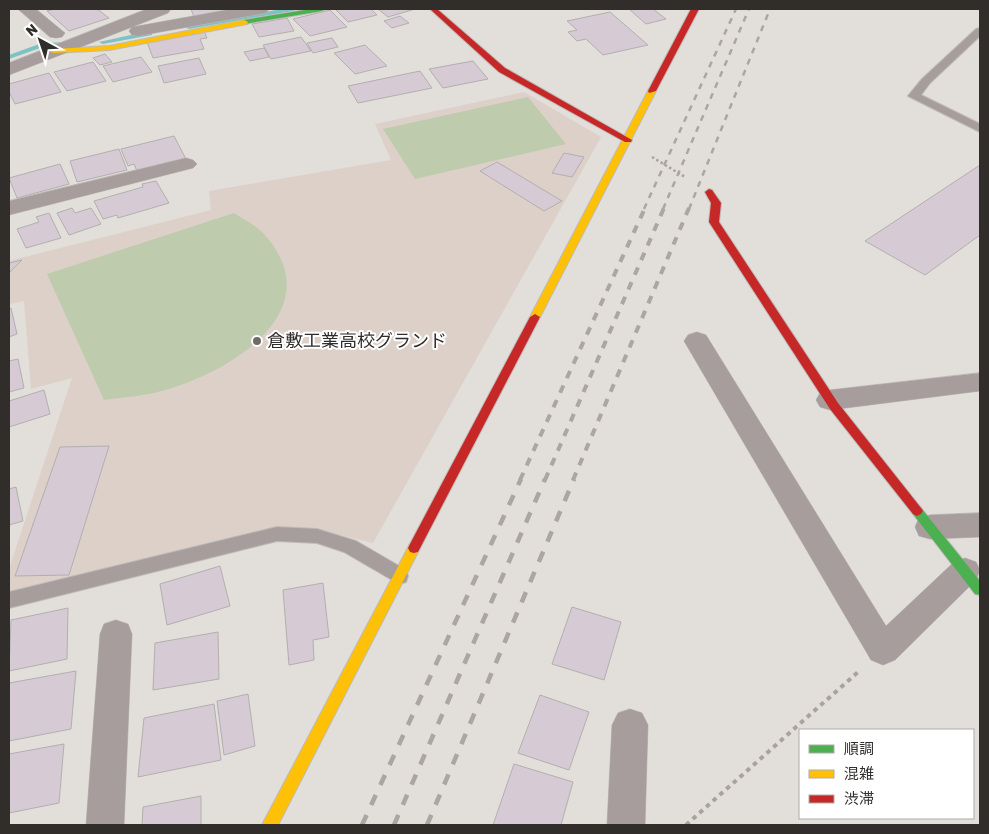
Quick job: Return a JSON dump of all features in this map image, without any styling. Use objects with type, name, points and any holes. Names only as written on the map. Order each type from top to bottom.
[{"type":"street","points":[[26,9],[58,44]]},
{"type":"street","points":[[99,33],[109,9]]},
{"type":"street","points":[[9,69],[58,44],[99,33],[162,9]]},
{"type":"street","points":[[99,33],[118,34],[260,9]]},
{"type":"street","points":[[33,41],[58,44],[81,52],[113,49],[142,40],[322,9]]},
{"type":"street","points":[[433,9],[502,70],[628,140]]},
{"type":"street","points":[[270,825],[695,9]]},
{"type":"street","points":[[9,208],[186,164]]},
{"type":"street","points":[[697,341],[883,650],[973,581],[830,400],[714,222],[716,203],[709,192]]},
{"type":"street","points":[[830,400],[980,382]]},
{"type":"street","points":[[930,527],[980,524]]},
{"type":"street","points":[[105,825],[116,634]]},
{"type":"street","points":[[626,825],[630,726]]},
{"type":"lane","points":[[980,31],[926,81],[914,96],[980,128]]},
{"type":"lane","points":[[9,600],[277,534],[317,536],[350,546],[399,576]]},
{"type":"path","points":[[650,156],[709,192]]},
{"type":"path","points":[[686,825],[883,650]]},
{"type":"shaded area","name":"倉敷工業高校グランド","points":[[524,92],[601,137],[373,543],[313,528],[262,531],[9,593],[9,569],[72,378],[31,389],[24,301],[9,304],[9,261],[211,210],[209,191],[391,160],[375,124]]},
{"type":"green space","points":[[528,97],[566,144],[415,179],[383,129]]},
{"type":"green space","points":[[234,213],[263,233],[282,261],[287,287],[280,311],[265,333],[244,352],[218,368],[191,381],[150,394],[104,400],[47,274]]},
{"type":"building","points":[[55,9],[97,9],[109,18],[69,31],[47,11]]},
{"type":"building","points":[[191,9],[224,9],[225,11],[194,17]]},
{"type":"building","points":[[371,9],[377,15],[348,22],[336,10]]},
{"type":"building","points":[[378,9],[415,9],[388,17]]},
{"type":"building","points":[[629,9],[653,9],[666,19],[646,24]]},
{"type":"building","points":[[330,10],[347,27],[310,36],[293,19]]},
{"type":"building","points":[[610,12],[648,45],[603,55],[586,39],[577,41],[568,32],[577,30],[567,21]]},
{"type":"building","points":[[400,16],[409,23],[392,28],[384,21]]},
{"type":"building","points":[[287,18],[294,31],[259,37],[252,24]]},
{"type":"building","points":[[204,31],[207,38],[200,39],[204,49],[153,58],[147,42]]},
{"type":"building","points":[[301,37],[311,51],[271,59],[263,45]]},
{"type":"building","points":[[332,38],[338,47],[313,53],[307,43]]},
{"type":"building","points":[[365,45],[387,66],[355,74],[334,53]]},
{"type":"building","points":[[264,48],[269,57],[250,61],[244,52]]},
{"type":"building","points":[[105,54],[112,62],[100,65],[93,58]]},
{"type":"building","points":[[141,57],[152,72],[113,82],[103,66]]},
{"type":"building","points":[[199,58],[206,74],[164,83],[158,66]]},
{"type":"building","points":[[473,61],[488,79],[443,88],[429,69]]},
{"type":"building","points":[[93,62],[106,81],[67,91],[54,72]]},
{"type":"building","points":[[420,71],[432,88],[358,103],[348,86]]},
{"type":"building","points":[[49,73],[61,92],[15,104],[9,92],[9,84]]},
{"type":"building","points":[[174,136],[186,159],[137,171],[134,164],[128,166],[121,149]]},
{"type":"building","points":[[119,149],[127,170],[77,182],[70,161]]},
{"type":"building","points":[[564,153],[584,157],[572,177],[552,173]]},
{"type":"building","points":[[497,162],[562,201],[544,211],[480,171]]},
{"type":"building","points":[[60,164],[69,184],[17,198],[9,178]]},
{"type":"building","points":[[980,165],[980,235],[925,275],[865,241]]},
{"type":"building","points":[[156,181],[169,203],[118,218],[117,215],[103,219],[94,201],[143,187],[142,184]]},
{"type":"building","points":[[72,208],[75,213],[91,208],[101,224],[69,235],[57,213]]},
{"type":"building","points":[[49,213],[61,238],[26,248],[17,229],[39,222],[36,217]]},
{"type":"building","points":[[22,260],[9,273],[9,263]]},
{"type":"building","points":[[11,308],[17,334],[9,337],[9,309]]},
{"type":"building","points":[[18,359],[24,388],[9,392],[9,361]]},
{"type":"building","points":[[44,390],[50,414],[9,427],[9,401]]},
{"type":"building","points":[[109,446],[69,575],[15,576],[60,447]]},
{"type":"building","points":[[16,487],[23,521],[9,525],[9,489]]},
{"type":"building","points":[[220,566],[230,606],[167,625],[160,584]]},
{"type":"building","points":[[323,583],[329,637],[313,640],[314,660],[289,665],[283,590]]},
{"type":"building","points":[[572,607],[621,622],[604,680],[552,664]]},
{"type":"building","points":[[68,608],[67,659],[9,671],[11,620]]},
{"type":"building","points":[[218,632],[219,679],[153,690],[155,643]]},
{"type":"building","points":[[76,671],[71,729],[9,741],[9,683]]},
{"type":"building","points":[[248,694],[255,746],[224,755],[217,701]]},
{"type":"building","points":[[540,695],[589,712],[569,770],[518,753]]},
{"type":"building","points":[[214,704],[221,760],[138,777],[144,718]]},
{"type":"building","points":[[64,744],[59,803],[9,813],[9,754]]},
{"type":"building","points":[[514,764],[573,782],[561,825],[493,825]]},
{"type":"building","points":[[201,796],[201,825],[142,825],[143,807]]},
{"type":"waterway","points":[[189,27],[293,9]]},
{"type":"waterway","points":[[103,42],[149,33]]},
{"type":"waterway","points":[[9,57],[42,45],[70,44]]},
{"type":"railway","points":[[644,209],[736,9]]},
{"type":"railway","points":[[663,209],[749,9]]},
{"type":"railway","points":[[689,209],[770,9]]},
{"type":"railway","points":[[520,480],[645,208]]},
{"type":"railway","points":[[545,480],[664,208]]},
{"type":"railway","points":[[573,480],[689,208]]},
{"type":"railway","points":[[362,825],[521,479]]},
{"type":"railway","points":[[394,825],[545,479]]},
{"type":"railway","points":[[427,825],[574,479]]},
{"type":"traffic: fast","points":[[244,22],[322,9]]},
{"type":"traffic: fast","points":[[917,511],[980,590]]},
{"type":"traffic: slow","points":[[53,51],[109,48],[244,22]]},
{"type":"traffic: slow","points":[[535,317],[652,91]]},
{"type":"traffic: slow","points":[[270,825],[414,548]]},
{"type":"traffic: jam","points":[[433,9],[502,70],[628,140]]},
{"type":"traffic: jam","points":[[652,91],[695,9]]},
{"type":"traffic: jam","points":[[709,192],[716,203],[714,222],[834,406],[917,511]]},
{"type":"traffic: jam","points":[[414,548],[535,317]]},
{"type":"place","name":"倉敷工業高校グランド","points":[[257,341]]}]
